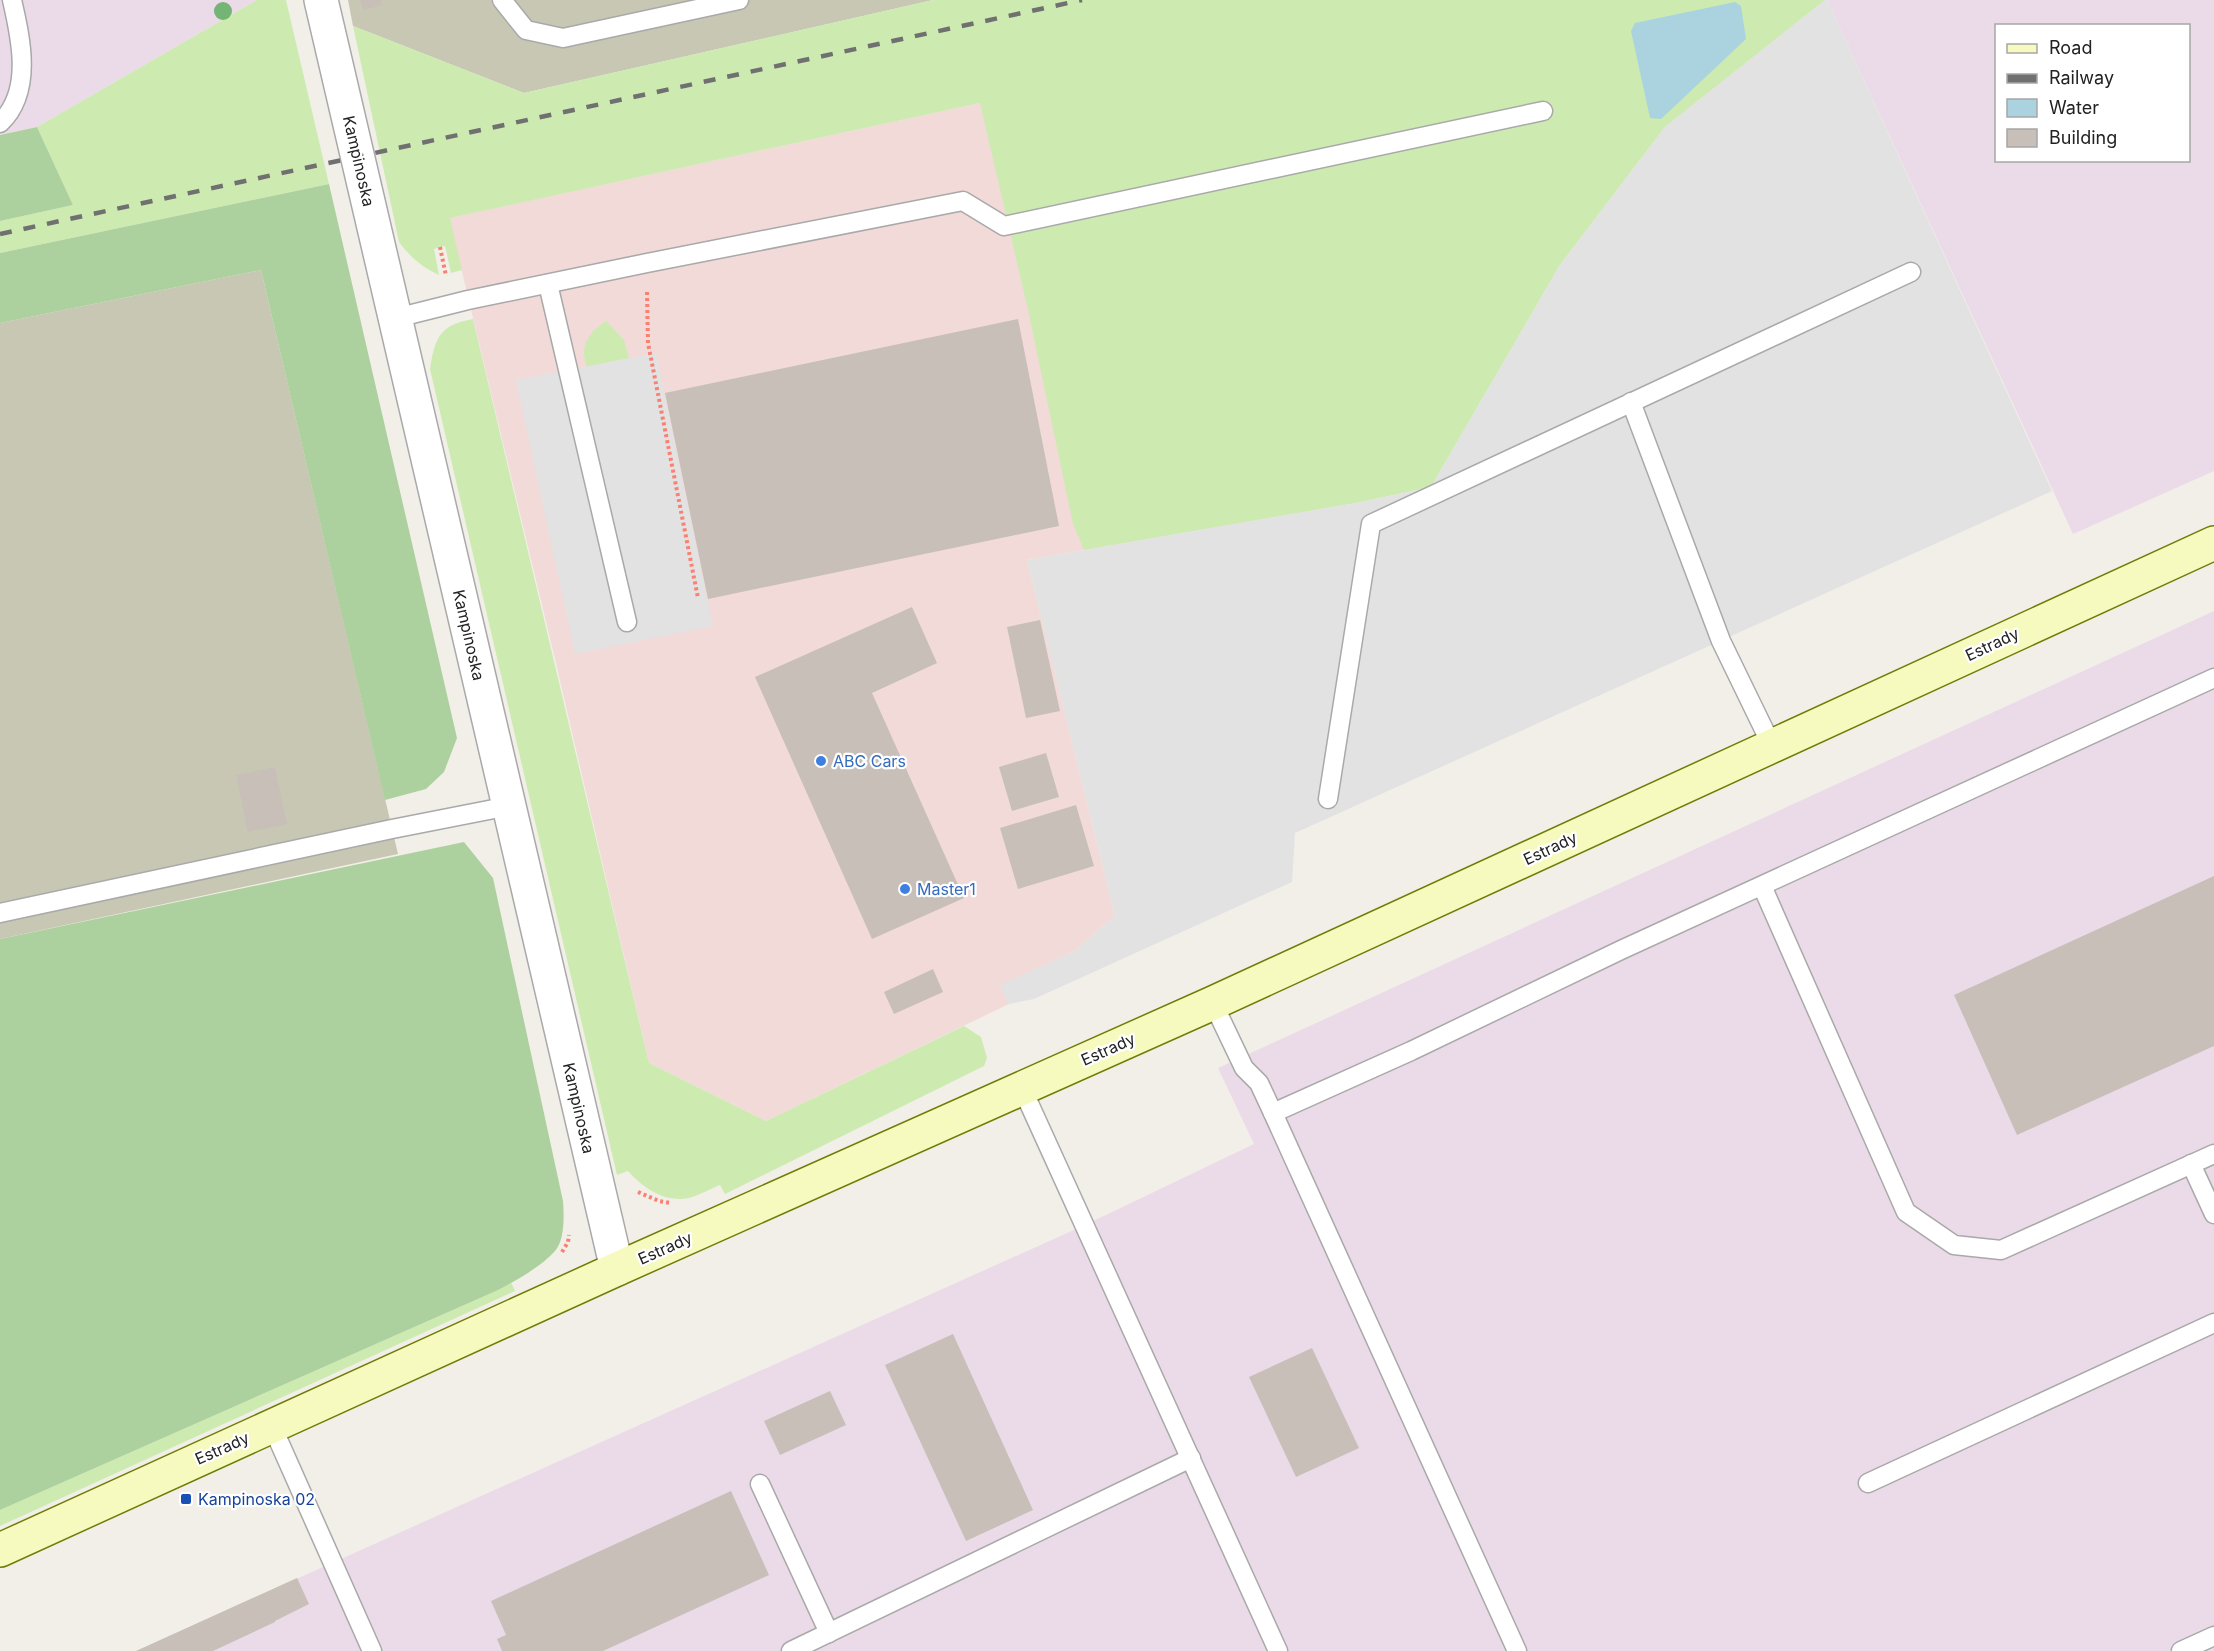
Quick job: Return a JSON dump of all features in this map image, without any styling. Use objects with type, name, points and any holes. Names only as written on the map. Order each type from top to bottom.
[{"type":"main road","name":"Estrady","points":[[0,1550],[617,1269],[1213,1003],[2214,543]]},
{"type":"street","name":"Kampinoska","points":[[321,0],[617,1269]]},
{"type":"lane","points":[[0,123],[15,105],[21,84],[20,35],[12,0]]},
{"type":"lane","points":[[502,0],[526,30],[563,38],[739,0]]},
{"type":"lane","points":[[396,318],[460,302],[647,263],[963,201],[1004,226],[1543,111]]},
{"type":"lane","points":[[1328,799],[1371,524],[1911,272]]},
{"type":"lane","points":[[548,284],[627,622]]},
{"type":"lane","points":[[1631,402],[1721,640],[1772,746]]},
{"type":"lane","points":[[1273,1113],[1411,1051],[1621,950],[2214,678]]},
{"type":"lane","points":[[0,913],[509,806]]},
{"type":"lane","points":[[1762,886],[1906,1212],[1954,1245],[2001,1250],[2214,1154]]},
{"type":"lane","points":[[1213,1003],[1244,1068],[1259,1083],[1517,1651]]},
{"type":"lane","points":[[1022,1088],[1278,1651]]},
{"type":"lane","points":[[2191,1164],[2214,1214]]},
{"type":"lane","points":[[1868,1483],[2214,1323]]},
{"type":"lane","points":[[272,1426],[372,1651]]},
{"type":"lane","points":[[791,1651],[1191,1458]]},
{"type":"lane","points":[[760,1484],[829,1633]]},
{"type":"lane","points":[[2181,1651],[2214,1636]]},
{"type":"path","points":[[647,263],[648,343],[699,598]]},
{"type":"shaded area","points":[[0,0],[257,0],[37,127],[0,135]]},
{"type":"shaded area","points":[[348,0],[933,0],[524,93],[353,26]]},
{"type":"shaded area","points":[[1825,0],[1665,127],[1361,502],[1027,560],[1115,916],[1073,952],[1001,985],[1009,1004],[766,1121],[649,1063],[449,218],[1082,81]]},
{"type":"shaded area","points":[[1827,0],[2214,0],[2214,471],[2073,534]]},
{"type":"shaded area","points":[[1827,0],[2052,491],[1295,833],[1292,882],[1034,999],[1009,1004],[1000,985],[1073,952],[1115,916],[1027,560],[1361,502],[1431,487],[1560,265],[1665,127]]},
{"type":"shaded area","points":[[261,270],[398,854],[0,939],[0,323]]},
{"type":"shaded area","points":[[656,353],[713,626],[575,654],[516,380]]},
{"type":"shaded area","points":[[2214,611],[2214,1651],[136,1651],[1085,1225],[1254,1144],[1218,1068]]},
{"type":"green space","points":[[257,0],[286,0],[329,184],[0,253],[0,221],[73,205],[37,127]]},
{"type":"green space","points":[[933,0],[1825,0],[1665,127],[1560,265],[1431,487],[1361,502],[1084,550],[1073,524],[1028,310],[980,103],[450,218],[462,270],[451,273],[445,246],[434,249],[439,275],[417,262],[399,242],[353,26],[524,93]]},
{"type":"green space","points":[[37,127],[73,205],[0,221],[0,135]]},
{"type":"green space","points":[[329,184],[457,738],[444,772],[426,789],[385,800],[261,270],[0,323],[0,253]]},
{"type":"green space","points":[[473,319],[649,1063],[766,1121],[964,1026],[981,1037],[987,1058],[984,1066],[725,1194],[720,1185],[689,1198],[671,1198],[655,1193],[628,1171],[617,1175],[430,369],[434,349],[441,334],[453,325]]},
{"type":"green space","points":[[606,321],[624,340],[629,359],[587,367],[584,353],[587,341],[594,330]]},
{"type":"green space","points":[[464,842],[493,878],[563,1201],[564,1220],[561,1241],[555,1251],[535,1268],[496,1291],[0,1510],[0,939]]},
{"type":"green space","points":[[511,1282],[515,1291],[0,1526],[0,1510],[496,1291]]},
{"type":"water","points":[[1735,2],[1741,6],[1746,39],[1661,119],[1650,118],[1631,31],[1635,23]]},
{"type":"building","points":[[360,0],[381,0],[382,5],[363,10]]},
{"type":"building","points":[[1018,319],[1059,526],[708,599],[665,393]]},
{"type":"building","points":[[912,607],[937,663],[872,693],[964,898],[872,939],[755,677]]},
{"type":"building","points":[[1040,620],[1060,711],[1026,718],[1007,627]]},
{"type":"building","points":[[1046,753],[1059,797],[1012,811],[999,767]]},
{"type":"building","points":[[275,767],[287,824],[248,832],[236,775]]},
{"type":"building","points":[[1076,805],[1094,866],[1018,889],[1000,828]]},
{"type":"building","points":[[2214,876],[2214,1046],[2017,1135],[1954,995]]},
{"type":"building","points":[[933,969],[943,992],[894,1014],[884,992]]},
{"type":"building","points":[[953,1334],[1033,1510],[966,1541],[885,1365]]},
{"type":"building","points":[[1312,1348],[1359,1448],[1296,1477],[1249,1377]]},
{"type":"building","points":[[830,1391],[846,1425],[780,1455],[764,1421]]},
{"type":"building","points":[[731,1491],[769,1575],[603,1651],[502,1651],[497,1639],[506,1635],[491,1601]]},
{"type":"building","points":[[297,1578],[309,1604],[213,1651],[136,1651]]},
{"type":"railway","points":[[0,234],[1082,0]]},
{"type":"place","name":"ABC Cars","points":[[821,761]]},
{"type":"place","name":"Master1","points":[[905,889]]},
{"type":"place","name":"Kampinoska 02","points":[[186,1499]]}]
